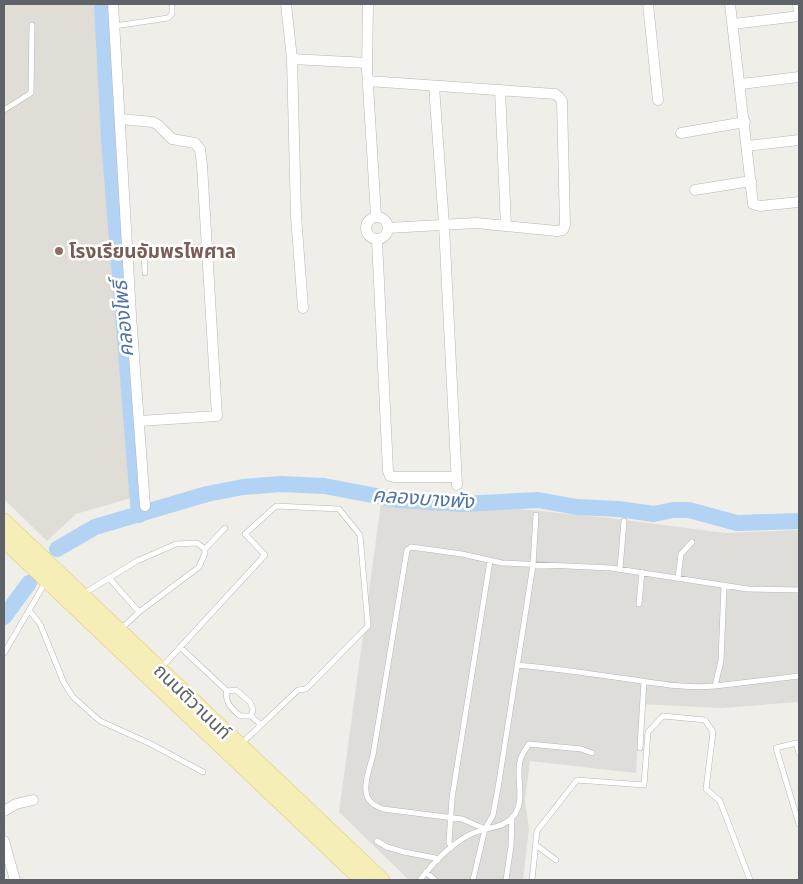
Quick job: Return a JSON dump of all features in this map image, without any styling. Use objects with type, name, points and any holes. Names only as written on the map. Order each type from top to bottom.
[{"type":"main road","name":"ถนนติวานนท์","points":[[4,522],[382,880]]},
{"type":"main road","name":"ถนนติวานนท์","points":[[4,540],[361,880]]},
{"type":"street","points":[[113,4],[145,506]]},
{"type":"street","points":[[286,4],[292,59],[296,216],[303,308]]},
{"type":"street","points":[[368,4],[368,81],[376,216]]},
{"type":"street","points":[[648,4],[658,100]]},
{"type":"street","points":[[730,4],[754,204],[756,206],[799,202]]},
{"type":"street","points":[[733,24],[799,15],[798,4]]},
{"type":"street","points":[[292,59],[368,63]]},
{"type":"street","points":[[741,84],[799,77]]},
{"type":"street","points":[[368,81],[555,94],[562,101],[563,230],[476,223],[388,228]]},
{"type":"street","points":[[377,240],[388,471],[390,476],[394,477],[456,481],[444,225],[434,86]]},
{"type":"street","points":[[500,90],[506,226]]},
{"type":"street","points":[[120,119],[152,122],[158,125],[172,139],[198,145],[202,165],[217,416],[139,421]]},
{"type":"street","points":[[681,133],[745,122]]},
{"type":"street","points":[[747,146],[799,140]]},
{"type":"street","points":[[695,190],[751,181]]},
{"type":"street","points":[[376,216],[384,220],[388,228],[385,236],[377,240]]},
{"type":"street","points":[[376,216],[368,220],[365,228],[369,236],[377,240]]},
{"type":"street","points":[[4,810],[16,804],[34,800]]},
{"type":"street","points":[[4,842],[15,880]]},
{"type":"lane","points":[[115,26],[168,18],[172,14],[172,7]]},
{"type":"lane","points":[[4,110],[31,93],[32,25]]},
{"type":"lane","points":[[144,272],[144,250],[207,247]]},
{"type":"lane","points":[[160,669],[265,554],[245,534],[276,506],[339,509],[360,535],[368,626],[306,689],[298,690],[240,746]]},
{"type":"lane","points":[[473,880],[485,829],[493,815],[533,565],[536,515]]},
{"type":"lane","points":[[620,569],[624,521]]},
{"type":"lane","points":[[119,631],[139,612],[199,567],[205,549],[225,528]]},
{"type":"lane","points":[[678,578],[682,554],[692,542]]},
{"type":"lane","points":[[81,595],[137,561],[176,544],[197,543],[205,549]]},
{"type":"lane","points":[[485,829],[474,822],[450,816],[383,809],[372,804],[367,797],[366,788],[407,550],[411,547],[462,554],[490,561],[533,565],[620,569],[748,589],[799,590]]},
{"type":"lane","points":[[451,848],[449,842],[452,798],[490,561]]},
{"type":"lane","points":[[639,604],[642,572]]},
{"type":"lane","points":[[109,578],[139,612]]},
{"type":"lane","points":[[4,653],[47,581]]},
{"type":"lane","points":[[715,686],[721,661],[724,585]]},
{"type":"lane","points":[[29,610],[40,624],[64,683],[73,697],[100,721],[151,744],[203,772]]},
{"type":"lane","points":[[180,647],[227,691]]},
{"type":"lane","points":[[517,665],[704,687],[799,676]]},
{"type":"lane","points":[[640,748],[644,681]]},
{"type":"lane","points":[[227,691],[240,692],[250,702],[253,710],[251,716]]},
{"type":"lane","points":[[227,691],[228,703],[240,716],[251,716],[261,725]]},
{"type":"lane","points":[[532,880],[537,831],[577,780],[644,785],[648,732],[663,716],[705,720],[713,732],[706,789],[720,802],[750,880]]},
{"type":"lane","points":[[799,753],[796,743],[776,748],[799,824]]},
{"type":"lane","points":[[420,880],[451,848],[471,834],[505,825],[512,817],[519,805],[520,761],[529,744],[581,749],[592,753]]},
{"type":"lane","points":[[506,880],[511,846],[512,817]]},
{"type":"lane","points":[[377,841],[387,847],[438,860]]},
{"type":"lane","points":[[536,845],[556,860]]},
{"type":"lane","points":[[426,872],[435,880]]},
{"type":"shaded area","name":"โรงเรียนอัมพรไพศาล","points":[[4,4],[100,4],[131,498],[76,514],[47,541],[4,499]]},
{"type":"shaded area","points":[[381,503],[510,508],[609,518],[725,533],[799,530],[799,702],[721,708],[640,704],[636,773],[530,761],[525,801],[529,828],[523,880],[409,880],[339,812]]},
{"type":"waterway","name":"คลองโพธิ์","points":[[102,4],[109,139],[139,515]]},
{"type":"waterway","name":"คลองบางพัง","points":[[57,549],[95,527],[207,494],[243,487],[281,484],[324,486],[398,500],[462,504],[538,500],[577,507],[618,509],[654,514],[673,510],[689,510],[737,523],[799,521]]},
{"type":"waterway","name":"คลองบางพัง","points":[[4,617],[29,583]]},
{"type":"place","name":"โรงเรียนอัมพรไพศาล","points":[[59,251]]}]
